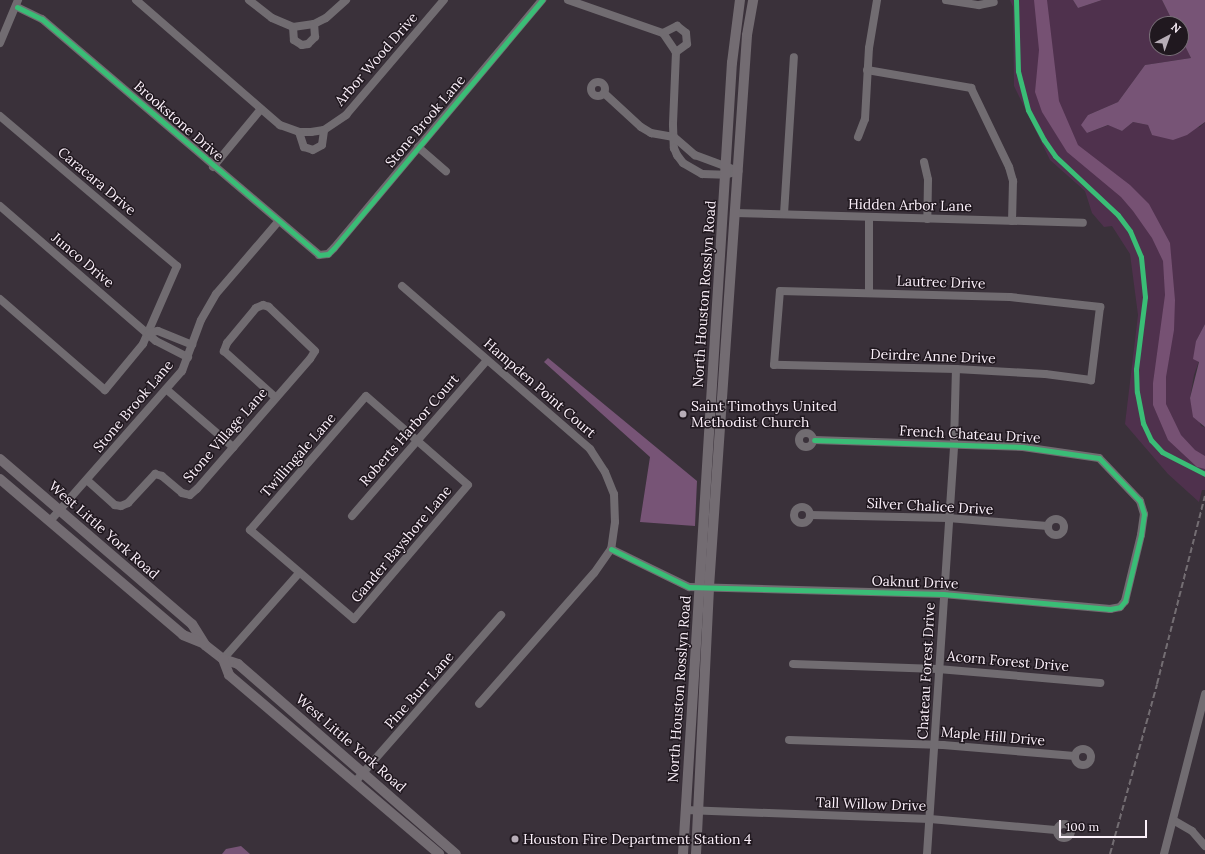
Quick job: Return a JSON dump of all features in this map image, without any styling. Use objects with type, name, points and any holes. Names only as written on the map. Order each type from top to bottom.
[{"type":"main road","name":"North Houston Rosslyn Road","points":[[696,854],[703,710],[707,479],[732,63],[740,0]]},
{"type":"main road","name":"North Houston Rosslyn Road","points":[[683,854],[692,709],[704,587],[717,481],[745,63],[753,0]]},
{"type":"main road","points":[[732,63],[745,63]]},
{"type":"main road","points":[[720,267],[732,269]]},
{"type":"main road","points":[[714,349],[726,353]]},
{"type":"main road","points":[[712,389],[724,391]]},
{"type":"main road","name":"West Little York Road","points":[[0,459],[192,624],[203,643]]},
{"type":"main road","name":"West Little York Road","points":[[0,479],[183,635],[203,643],[223,659],[238,664],[364,772],[456,854]]},
{"type":"main road","points":[[707,479],[717,481]]},
{"type":"main road","name":"West Little York Road","points":[[223,659],[229,675],[439,854]]},
{"type":"main road","points":[[276,715],[284,704]]},
{"type":"main road","points":[[692,709],[703,710]]},
{"type":"street","name":"Arbor Wood Drive","points":[[136,0],[280,125],[299,132],[324,130],[346,115],[444,0]]},
{"type":"street","points":[[249,0],[272,18],[292,27],[314,24],[337,10],[346,0]]},
{"type":"street","name":"Stone Brook Lane","points":[[323,255],[328,254],[334,248],[542,0]]},
{"type":"street","points":[[568,0],[663,33],[676,52],[674,148],[677,155],[693,170],[709,176],[726,175],[738,171]]},
{"type":"street","points":[[858,137],[865,119],[868,70],[877,0]]},
{"type":"street","points":[[946,0],[979,5],[994,2]]},
{"type":"street","points":[[0,44],[17,4]]},
{"type":"street","name":"Brookstone Drive","points":[[17,4],[42,19],[313,252],[323,255]]},
{"type":"street","points":[[292,27],[294,40],[302,45],[308,44],[315,37],[314,24]]},
{"type":"street","points":[[663,33],[678,26],[686,33],[687,44],[676,52]]},
{"type":"street","points":[[784,214],[794,57]]},
{"type":"street","points":[[868,70],[971,88],[1009,167],[1012,181],[1012,221]]},
{"type":"street","points":[[604,93],[641,127],[651,133],[674,137],[695,155],[726,164],[738,171]]},
{"type":"street","points":[[213,167],[262,109]]},
{"type":"street","name":"Caracara Drive","points":[[0,116],[177,266],[149,332]]},
{"type":"street","points":[[299,132],[304,147],[313,150],[322,144],[324,130]]},
{"type":"street","points":[[418,147],[446,171]]},
{"type":"street","points":[[924,162],[928,180],[927,218]]},
{"type":"street","name":"Junco Drive","points":[[0,206],[149,332],[156,341],[188,357]]},
{"type":"street","name":"Hidden Arbor Lane","points":[[736,213],[1083,223]]},
{"type":"street","points":[[869,218],[869,292]]},
{"type":"street","name":"Stone Brook Lane","points":[[50,521],[88,481],[109,453],[182,371],[201,320],[216,294],[278,222]]},
{"type":"street","name":"Hampden Point Court","points":[[402,286],[590,449],[605,472],[614,494],[615,522],[610,549],[594,574],[480,704]]},
{"type":"street","name":"Lautrec Drive","points":[[774,365],[780,291],[869,292],[1010,297],[1100,307],[1091,380]]},
{"type":"street","points":[[0,299],[105,390],[144,344],[149,332],[158,331],[192,344]]},
{"type":"street","name":"Stone Village Lane","points":[[88,481],[115,505],[121,506],[128,503],[155,474],[162,476],[182,493],[190,495],[310,359],[315,351],[269,307],[262,306],[256,308],[227,343],[224,351],[275,397]]},
{"type":"street","name":"Roberts Harbor Court","points":[[352,516],[487,360]]},
{"type":"street","name":"Deirdre Anne Drive","points":[[774,365],[956,369],[1045,374],[1091,380]]},
{"type":"street","name":"Chateau Forest Drive","points":[[927,854],[954,444],[956,369]]},
{"type":"street","points":[[166,389],[233,447]]},
{"type":"street","name":"Twillingale Lane","points":[[299,573],[250,530],[366,396],[418,440]]},
{"type":"street","name":"Gander Bayshore Lane","points":[[299,573],[354,619],[468,486],[418,440]]},
{"type":"street","name":"French Chateau Drive","points":[[814,440],[1030,448],[1089,455],[1106,462],[1140,501],[1144,514],[1138,550],[1125,601],[1120,607]]},
{"type":"street","name":"Silver Chalice Drive","points":[[810,515],[948,518],[1048,526]]},
{"type":"street","name":"Oaknut Drive","points":[[610,549],[667,578],[689,587],[943,594],[1110,609],[1120,607]]},
{"type":"street","points":[[223,659],[299,573]]},
{"type":"street","name":"Pine Burr Lane","points":[[355,782],[501,614]]},
{"type":"street","name":"Acorn Forest Drive","points":[[793,664],[938,669],[1100,682]]},
{"type":"street","points":[[1164,854],[1202,719],[1205,694]]},
{"type":"street","name":"Maple Hill Drive","points":[[789,740],[934,744],[1075,756]]},
{"type":"street","name":"Tall Willow Drive","points":[[685,810],[698,812],[930,819],[1056,830]]},
{"type":"street","points":[[1173,820],[1192,831],[1205,846]]},
{"type":"shaded area","points":[[1010,0],[1073,0],[1078,8],[1102,0],[1162,0],[1170,16],[1149,16],[1149,56],[1189,56],[1189,54],[1191,58],[1145,65],[1118,102],[1088,115],[1087,133],[1109,125],[1122,131],[1133,122],[1148,125],[1152,135],[1200,127],[1205,122],[1205,324],[1196,341],[1199,361],[1194,375],[1190,398],[1201,426],[1205,427],[1205,490],[1202,490],[1199,502],[1168,474],[1125,424],[1138,315],[1130,254],[1112,226],[1104,227],[1092,213],[1085,191],[1050,160],[1014,86],[1013,7]]},
{"type":"shaded area","points":[[1034,0],[1047,0],[1059,101],[1078,145],[1130,185],[1149,204],[1170,243],[1175,300],[1174,330],[1166,377],[1166,404],[1181,435],[1195,450],[1205,456],[1205,469],[1197,467],[1168,440],[1153,405],[1153,383],[1165,295],[1163,261],[1152,238],[1133,211],[1121,197],[1067,152],[1042,112],[1035,92],[1039,50]]},
{"type":"shaded area","points":[[1073,0],[1102,0],[1078,8]]},
{"type":"shaded area","points":[[1162,0],[1205,0],[1205,122],[1187,135],[1173,140],[1152,135],[1148,125],[1133,122],[1122,131],[1108,125],[1087,133],[1081,125],[1088,115],[1118,102],[1145,65],[1191,58],[1189,54],[1189,16],[1170,16]]},
{"type":"shaded area","points":[[1205,324],[1205,427],[1193,417],[1190,398],[1199,362],[1193,359],[1196,341]]},
{"type":"shaded area","points":[[548,358],[697,481],[695,526],[640,522],[650,457],[544,362]]},
{"type":"shaded area","points":[[241,846],[250,854],[222,854],[226,849]]},
{"type":"railway","points":[[1110,854],[1157,684],[1205,496]]},
{"type":"cycle path","points":[[17,7],[42,19],[319,255],[328,254],[334,248],[542,0]]},
{"type":"cycle path","points":[[1016,0],[1018,71],[1028,110],[1044,140],[1055,156],[1118,215],[1130,231],[1141,257],[1145,297],[1136,369],[1137,392],[1143,423],[1151,440],[1162,452],[1205,474]]},
{"type":"cycle path","points":[[611,549],[689,587],[943,594],[1110,609],[1120,607],[1125,601],[1141,535],[1144,514],[1140,501],[1099,458],[1023,447],[814,440]]},
{"type":"place","name":"Saint Timothys United Methodist Church","points":[[683,414]]},
{"type":"place","name":"Houston Fire Department Station 4","points":[[515,839]]}]
